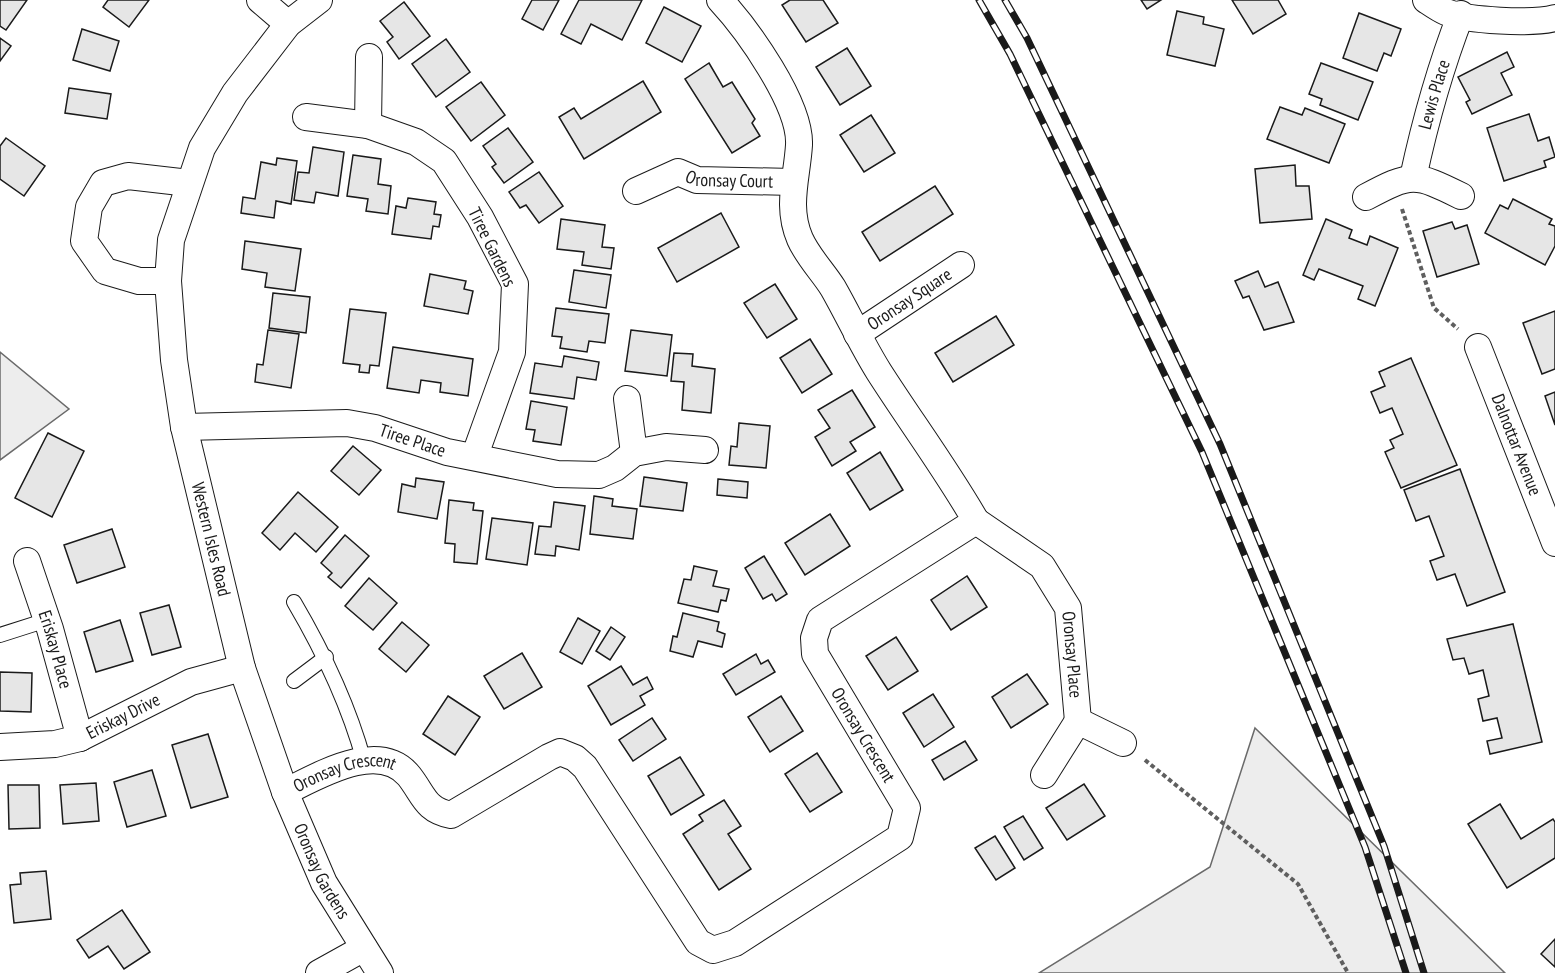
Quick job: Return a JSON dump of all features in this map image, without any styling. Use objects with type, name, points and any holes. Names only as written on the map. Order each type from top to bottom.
[{"type":"street","points":[[261,0],[288,24]]},
{"type":"street","name":"Western Isles Road","points":[[285,792],[242,668],[184,427],[174,360],[168,281],[171,240],[202,148],[235,93],[288,24],[319,0]]},
{"type":"street","points":[[720,0],[752,40],[784,91],[800,143],[793,182],[794,220],[801,241],[833,289],[857,334],[976,520]]},
{"type":"street","points":[[1426,0],[1448,13],[1538,23],[1555,18]]},
{"type":"street","name":"Lewis Place","points":[[1403,180],[1461,14]]},
{"type":"street","points":[[368,125],[369,57]]},
{"type":"street","name":"Tiree Gardens","points":[[306,117],[368,125],[416,142],[444,161],[480,217],[515,284],[512,352],[475,455]]},
{"type":"street","name":"Oronsay Court","points":[[636,191],[678,172],[697,180],[793,182]]},
{"type":"street","points":[[168,281],[139,281],[105,271],[84,241],[90,207],[103,183],[128,176],[189,183]]},
{"type":"street","points":[[1366,197],[1403,180],[1426,179],[1461,196]]},
{"type":"street","name":"Oronsay Square","points":[[857,334],[961,266]]},
{"type":"street","name":"Dalnottar Avenue","points":[[1478,347],[1555,543]]},
{"type":"street","points":[[627,399],[634,453]]},
{"type":"street","name":"Tiree Place","points":[[184,427],[347,423],[375,428],[447,452],[475,455],[496,463],[557,474],[599,475],[615,468],[634,453],[666,447],[705,450]]},
{"type":"street","name":"Oronsay Place","points":[[976,520],[1042,566],[1068,608],[1078,721],[1044,775]]},
{"type":"street","name":"Oronsay Crescent","points":[[285,792],[326,772],[364,761],[392,763],[408,775],[424,799],[437,812],[451,814],[560,752],[575,758],[585,766],[698,942],[713,950],[735,943],[900,837],[907,808],[815,654],[814,638],[820,620],[976,520]]},
{"type":"street","name":"Eriskay Place","points":[[27,561],[80,738]]},
{"type":"street","name":"Eriskay Drive","points":[[0,747],[55,744],[80,738],[191,682],[242,668]]},
{"type":"street","name":"Oronsay Place","points":[[1078,721],[1124,743]]},
{"type":"street","name":"Oronsay Gardens","points":[[285,792],[324,883],[380,973]]},
{"type":"street","points":[[319,973],[364,948]]},
{"type":"lane","points":[[294,602],[326,657],[350,713],[364,761]]},
{"type":"lane","points":[[0,635],[46,620]]},
{"type":"lane","points":[[294,681],[326,657]]},
{"type":"path","points":[[1403,180],[1434,309],[1478,347]]},
{"type":"path","points":[[1124,743],[1298,884],[1348,973]]},
{"type":"shaded area","points":[[0,352],[69,409],[0,460]]},
{"type":"shaded area","points":[[1255,728],[1505,973],[1039,973],[1210,867]]},
{"type":"building","points":[[0,0],[27,0],[6,30],[0,26]]},
{"type":"building","points":[[108,0],[149,0],[129,27],[103,7]]},
{"type":"building","points":[[532,0],[559,0],[543,30],[522,19]]},
{"type":"building","points":[[579,0],[642,0],[622,40],[591,24],[581,44],[561,34]]},
{"type":"building","points":[[790,0],[823,0],[838,23],[806,42],[782,5]]},
{"type":"building","points":[[1141,0],[1161,0],[1147,9]]},
{"type":"building","points":[[1232,0],[1278,0],[1286,14],[1253,34]]},
{"type":"building","points":[[404,2],[430,36],[399,59],[387,42],[393,37],[380,21]]},
{"type":"building","points":[[664,7],[701,26],[682,62],[646,43]]},
{"type":"building","points":[[1177,11],[1204,17],[1203,24],[1224,29],[1215,66],[1167,55]]},
{"type":"building","points":[[1359,13],[1401,29],[1391,56],[1384,53],[1377,71],[1343,58]]},
{"type":"building","points":[[82,29],[119,41],[110,71],[73,60]]},
{"type":"building","points":[[0,38],[11,46],[0,61]]},
{"type":"building","points":[[446,39],[470,72],[436,97],[412,64]]},
{"type":"building","points":[[847,48],[871,86],[840,105],[816,67]]},
{"type":"building","points":[[1507,52],[1514,67],[1501,73],[1512,95],[1472,114],[1466,102],[1470,100],[1458,77]]},
{"type":"building","points":[[709,63],[723,87],[732,82],[755,119],[752,123],[760,136],[732,153],[685,79]]},
{"type":"building","points":[[1321,63],[1373,82],[1358,120],[1320,105],[1322,99],[1309,94]]},
{"type":"building","points":[[643,81],[661,112],[584,159],[559,117],[574,108],[581,119]]},
{"type":"building","points":[[481,82],[505,115],[471,141],[446,107]]},
{"type":"building","points":[[69,88],[111,94],[107,119],[65,113]]},
{"type":"building","points":[[1280,107],[1302,115],[1305,108],[1345,124],[1329,163],[1267,139]]},
{"type":"building","points":[[1529,114],[1538,141],[1549,137],[1555,157],[1544,161],[1546,167],[1504,181],[1487,128]]},
{"type":"building","points":[[871,115],[895,153],[864,172],[840,135]]},
{"type":"building","points":[[508,128],[533,162],[504,183],[492,167],[496,164],[483,146]]},
{"type":"building","points":[[6,138],[45,166],[24,196],[0,179],[0,146]]},
{"type":"building","points":[[313,147],[344,152],[338,196],[316,192],[314,203],[294,200],[298,172],[309,173]]},
{"type":"building","points":[[353,155],[381,159],[378,184],[391,186],[388,214],[366,211],[368,199],[347,196]]},
{"type":"building","points":[[277,158],[297,161],[291,204],[276,201],[274,218],[241,213],[243,197],[255,199],[261,162],[276,165]]},
{"type":"building","points":[[1295,165],[1296,186],[1309,186],[1312,219],[1260,223],[1255,169]]},
{"type":"building","points":[[539,172],[563,206],[539,223],[526,205],[520,208],[509,192]]},
{"type":"building","points":[[935,186],[953,214],[880,261],[862,232]]},
{"type":"building","points":[[408,198],[436,202],[434,214],[441,215],[439,227],[433,226],[431,239],[392,234],[396,206],[406,208]]},
{"type":"building","points":[[1513,199],[1552,219],[1549,224],[1555,226],[1555,246],[1545,265],[1485,233],[1500,205],[1508,209]]},
{"type":"building","points":[[721,213],[739,247],[677,282],[658,248]]},
{"type":"building","points":[[561,219],[605,225],[602,247],[614,248],[611,269],[582,265],[584,252],[557,249]]},
{"type":"building","points":[[1326,219],[1352,230],[1349,238],[1367,245],[1370,236],[1398,248],[1375,306],[1358,299],[1363,286],[1319,269],[1314,280],[1303,275]]},
{"type":"building","points":[[1452,222],[1455,229],[1467,225],[1479,264],[1437,277],[1423,231]]},
{"type":"building","points":[[245,241],[301,249],[295,291],[265,287],[267,273],[242,269]]},
{"type":"building","points":[[574,270],[611,275],[606,308],[569,302]]},
{"type":"building","points":[[1258,271],[1265,287],[1278,282],[1294,322],[1264,330],[1249,296],[1243,298],[1235,281]]},
{"type":"building","points":[[430,274],[466,281],[464,289],[473,291],[468,314],[424,306]]},
{"type":"building","points":[[775,284],[797,319],[767,338],[744,303]]},
{"type":"building","points":[[273,293],[310,297],[306,333],[269,328]]},
{"type":"building","points":[[556,308],[609,314],[605,343],[589,341],[587,352],[560,348],[562,337],[552,336]]},
{"type":"building","points":[[350,309],[386,313],[379,366],[370,365],[369,373],[359,372],[360,365],[343,363]]},
{"type":"building","points":[[1555,311],[1555,369],[1542,374],[1523,323]]},
{"type":"building","points":[[996,316],[1014,345],[953,382],[935,353]]},
{"type":"building","points":[[268,330],[299,334],[291,388],[255,382],[257,364],[263,365]]},
{"type":"building","points":[[631,330],[672,335],[667,376],[625,371]]},
{"type":"building","points":[[810,339],[832,374],[802,393],[780,358]]},
{"type":"building","points":[[393,347],[473,359],[468,396],[440,392],[441,383],[421,380],[419,393],[387,388]]},
{"type":"building","points":[[674,353],[693,354],[692,366],[715,369],[711,413],[682,410],[684,382],[671,381]]},
{"type":"building","points":[[564,356],[599,362],[596,380],[577,377],[574,399],[530,393],[535,363],[562,367]]},
{"type":"building","points":[[1411,358],[1457,465],[1401,488],[1385,452],[1394,448],[1390,440],[1403,434],[1392,408],[1380,413],[1371,392],[1385,386],[1379,372]]},
{"type":"building","points":[[852,390],[875,427],[850,442],[856,451],[832,466],[815,437],[830,428],[818,410]]},
{"type":"building","points":[[1555,392],[1555,425],[1545,396]]},
{"type":"building","points":[[531,401],[567,407],[561,445],[533,441],[535,430],[526,429]]},
{"type":"building","points":[[739,423],[770,426],[766,468],[729,465],[731,446],[737,447]]},
{"type":"building","points":[[48,433],[84,451],[52,517],[15,498]]},
{"type":"building","points":[[353,446],[381,470],[359,495],[331,471]]},
{"type":"building","points":[[880,452],[903,490],[870,510],[847,473]]},
{"type":"building","points":[[1460,469],[1505,592],[1467,606],[1455,574],[1437,580],[1430,561],[1444,556],[1429,516],[1416,521],[1404,490]]},
{"type":"building","points":[[644,477],[687,483],[683,511],[640,506]]},
{"type":"building","points":[[416,478],[444,482],[437,519],[398,512],[402,484],[415,487]]},
{"type":"building","points":[[718,479],[748,482],[747,498],[717,495]]},
{"type":"building","points":[[298,492],[338,527],[316,552],[295,533],[280,550],[262,533]]},
{"type":"building","points":[[594,496],[613,499],[612,506],[637,509],[633,539],[590,534]]},
{"type":"building","points":[[449,500],[474,503],[473,510],[483,511],[477,564],[454,562],[455,544],[445,543]]},
{"type":"building","points":[[554,502],[585,506],[579,550],[556,546],[555,556],[535,554],[539,526],[551,527]]},
{"type":"building","points":[[830,514],[850,546],[805,575],[785,543]]},
{"type":"building","points":[[492,518],[533,523],[527,565],[486,559]]},
{"type":"building","points":[[112,529],[125,567],[77,583],[64,545]]},
{"type":"building","points":[[345,535],[369,556],[341,588],[328,577],[332,573],[321,563]]},
{"type":"building","points":[[764,556],[787,594],[776,601],[772,594],[763,599],[745,568]]},
{"type":"building","points":[[694,566],[717,571],[713,586],[729,589],[726,601],[721,600],[718,612],[678,603],[684,579],[691,580]]},
{"type":"building","points":[[967,576],[987,607],[951,630],[931,600]]},
{"type":"building","points":[[369,578],[397,603],[373,630],[345,606]]},
{"type":"building","points":[[169,605],[181,647],[152,655],[140,613]]},
{"type":"building","points":[[683,613],[719,622],[717,631],[725,634],[722,647],[698,641],[693,657],[670,651],[673,636],[677,637]]},
{"type":"building","points":[[578,618],[600,631],[582,664],[560,652]]},
{"type":"building","points":[[120,620],[133,661],[96,672],[84,632]]},
{"type":"building","points":[[402,622],[429,645],[406,672],[379,649]]},
{"type":"building","points":[[1513,624],[1542,742],[1490,754],[1487,741],[1502,738],[1497,718],[1483,721],[1478,699],[1489,696],[1483,670],[1469,674],[1464,658],[1453,660],[1447,639]]},
{"type":"building","points":[[611,627],[625,637],[610,660],[596,651]]},
{"type":"building","points":[[896,637],[918,671],[888,690],[866,656]]},
{"type":"building","points":[[522,653],[542,687],[504,709],[484,676]]},
{"type":"building","points":[[756,654],[761,664],[768,660],[775,672],[736,695],[723,674]]},
{"type":"building","points":[[621,666],[633,685],[647,677],[653,689],[640,696],[645,705],[611,725],[588,686]]},
{"type":"building","points":[[0,672],[32,673],[31,712],[0,711]]},
{"type":"building","points":[[1027,674],[1048,704],[1011,728],[992,697]]},
{"type":"building","points":[[933,694],[954,727],[924,747],[903,713]]},
{"type":"building","points":[[448,696],[480,717],[455,755],[423,734]]},
{"type":"building","points":[[781,696],[803,731],[770,752],[748,717]]},
{"type":"building","points":[[652,718],[666,739],[633,761],[619,740]]},
{"type":"building","points":[[208,734],[228,797],[191,808],[172,745]]},
{"type":"building","points":[[965,741],[977,760],[944,780],[932,760]]},
{"type":"building","points":[[817,753],[842,792],[810,812],[785,774]]},
{"type":"building","points":[[680,757],[704,795],[671,815],[648,776]]},
{"type":"building","points":[[152,770],[166,816],[127,827],[114,782]]},
{"type":"building","points":[[96,783],[99,821],[63,824],[60,785]]},
{"type":"building","points":[[1084,784],[1105,816],[1067,840],[1046,808]]},
{"type":"building","points":[[8,785],[39,785],[40,828],[9,829]]},
{"type":"building","points":[[724,800],[741,826],[728,834],[751,869],[719,890],[683,834],[703,821],[699,815]]},
{"type":"building","points":[[1500,804],[1521,839],[1553,819],[1555,822],[1555,858],[1507,888],[1468,824]]},
{"type":"building","points":[[1023,816],[1043,848],[1024,860],[1004,827]]},
{"type":"building","points":[[995,836],[1015,868],[996,880],[975,848]]},
{"type":"building","points":[[46,871],[51,919],[14,923],[10,885],[21,884],[20,873]]},
{"type":"building","points":[[122,910],[150,952],[124,969],[108,946],[89,958],[77,940]]},
{"type":"building","points":[[1555,939],[1555,967],[1541,954]]},
{"type":"railway","points":[[979,0],[1010,54],[1202,452],[1365,847],[1406,973]]},
{"type":"railway","points":[[1005,0],[1027,38],[1220,444],[1384,846],[1424,973]]}]
